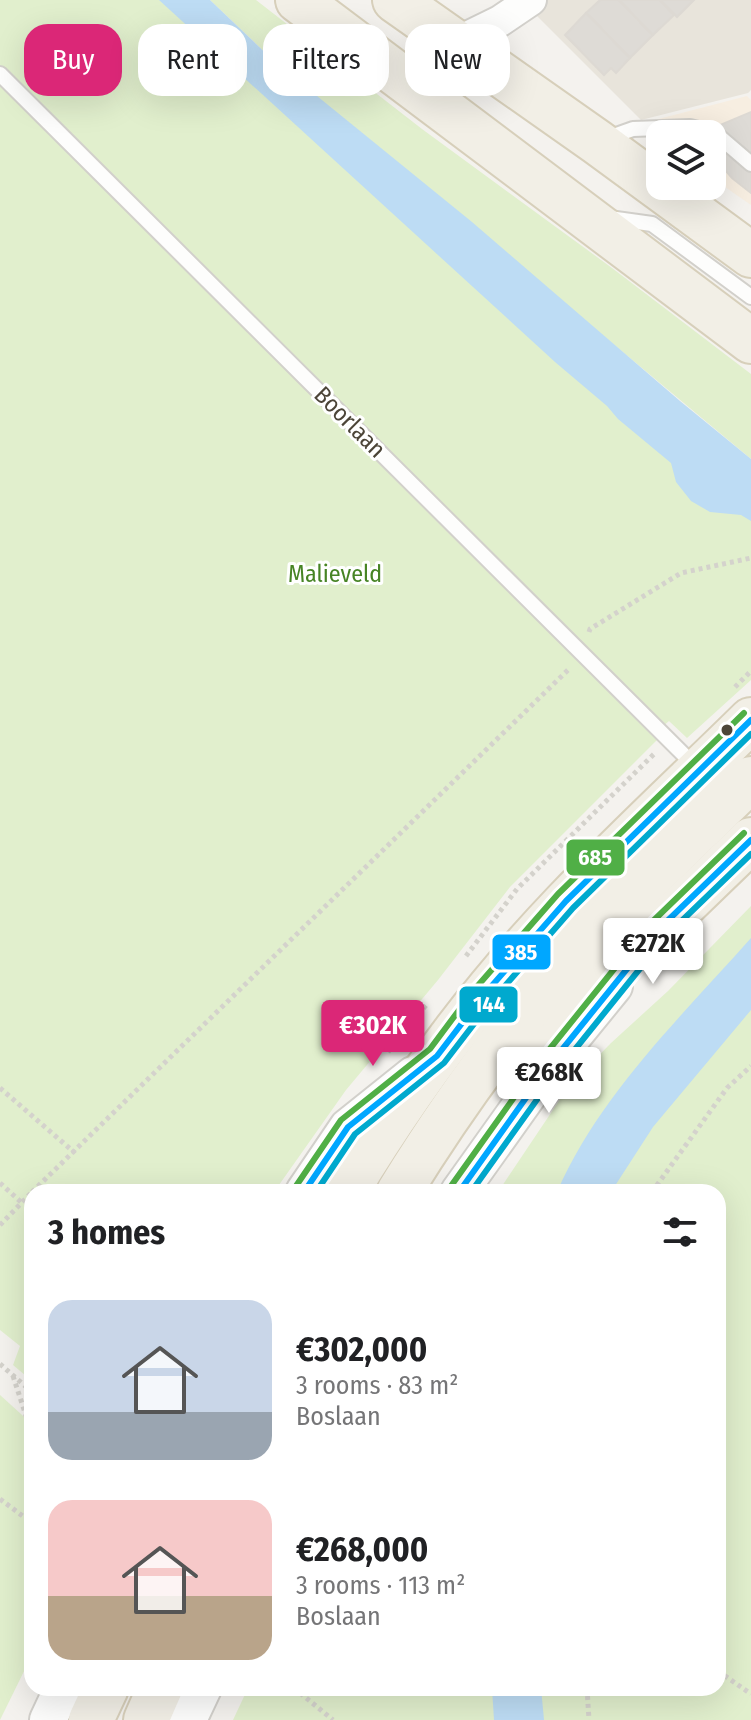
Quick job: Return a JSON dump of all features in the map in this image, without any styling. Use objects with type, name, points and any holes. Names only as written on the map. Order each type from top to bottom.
[{"type":"main road","points":[[298,0],[751,341]]},
{"type":"main road","points":[[395,0],[428,24]]},
{"type":"main road","points":[[510,81],[751,255]]},
{"type":"main road","points":[[351,1184],[385,1129],[482,997],[560,908],[751,720]]},
{"type":"main road","points":[[404,1184],[491,1057],[569,961],[751,779]]},
{"type":"main road","points":[[491,1057],[552,1024],[583,992],[660,928],[751,840]]},
{"type":"main road","points":[[91,1720],[102,1696]]},
{"type":"main road","points":[[146,1720],[156,1696]]},
{"type":"street","points":[[494,24],[531,0]]},
{"type":"street","points":[[465,1184],[553,1060],[660,928]]},
{"type":"street","points":[[309,1184],[348,1127],[437,1056]]},
{"type":"street","points":[[48,1720],[59,1696]]},
{"type":"street","points":[[188,1720],[199,1696]]},
{"type":"lane","name":"Boorlaan","points":[[0,74],[699,771]]},
{"type":"lane","points":[[597,142],[633,129],[690,127],[715,133],[751,164]]},
{"type":"lane","points":[[585,215],[652,224],[751,297]]},
{"type":"path","points":[[41,1184],[584,655],[590,629],[681,573],[751,558]]},
{"type":"path","points":[[658,1184],[727,1088],[751,1066]]},
{"type":"path","points":[[0,1088],[75,1153]]},
{"type":"path","points":[[0,1183],[21,1202]]},
{"type":"path","points":[[0,1225],[24,1199]]},
{"type":"path","points":[[0,1364],[24,1385]]},
{"type":"path","points":[[13,1376],[24,1410]]},
{"type":"path","points":[[0,1499],[24,1517]]},
{"type":"path","points":[[726,1677],[751,1694]]},
{"type":"path","points":[[304,1696],[333,1720]]},
{"type":"path","points":[[588,1696],[589,1720]]},
{"type":"shaded area","points":[[517,0],[751,0],[751,90],[641,120],[533,12]]},
{"type":"shaded area","points":[[747,96],[751,100],[751,205],[726,188],[726,120],[655,120]]},
{"type":"green space","name":"Malieveld","points":[[0,0],[186,0],[214,24],[138,24],[138,96],[247,96],[247,53],[263,67],[263,96],[297,96],[751,488],[751,680],[687,738],[669,721],[655,733],[659,738],[510,887],[438,980],[346,1090],[280,1184],[24,1184],[24,1374],[13,1365],[20,1346],[0,1330]]},
{"type":"green space","points":[[210,0],[256,0],[287,24],[263,24],[263,51],[247,35],[247,24],[235,24]]},
{"type":"green space","points":[[316,96],[380,96],[751,374],[751,459]]},
{"type":"green space","points":[[751,906],[751,1720],[233,1720],[244,1696],[726,1696],[726,1184],[503,1184],[569,1086]]},
{"type":"green space","points":[[0,1395],[24,1417],[24,1671],[0,1720]]},
{"type":"water","points":[[159,0],[210,0],[235,24],[185,24]]},
{"type":"water","points":[[247,35],[263,51],[263,95],[247,80]]},
{"type":"water","points":[[264,96],[317,96],[472,222],[751,459],[751,521],[741,515],[710,512],[691,501],[676,482],[671,463],[555,362]]},
{"type":"water","points":[[751,938],[751,1010],[653,1127],[616,1184],[561,1184],[596,1122],[670,1027]]},
{"type":"water","points":[[492,1696],[542,1696],[544,1720],[494,1720]]},
{"type":"building","points":[[600,0],[619,0],[653,35],[630,58],[586,13]]},
{"type":"building","points":[[619,0],[660,0],[674,15],[653,35]]},
{"type":"building","points":[[660,0],[694,0],[677,17]]},
{"type":"building","points":[[586,13],[630,58],[616,73],[611,68],[604,75],[565,35]]},
{"type":"building","points":[[751,112],[751,193],[726,171],[726,123]]},
{"type":"transit line","name":"685","points":[[297,1184],[341,1120],[430,1049],[474,990],[558,894],[744,713]]},
{"type":"transit line","name":"385","points":[[309,1184],[348,1127],[437,1056],[482,997],[566,901],[751,720]]},
{"type":"transit line","name":"144","points":[[321,1184],[355,1134],[444,1063],[490,1003],[573,908],[751,734]]},
{"type":"transit line","name":"685","points":[[452,1184],[540,1061],[652,922],[744,833]]},
{"type":"transit line","name":"385","points":[[465,1184],[548,1067],[660,928],[751,840]]},
{"type":"transit line","name":"144","points":[[477,1184],[556,1073],[667,935],[751,854]]}]
